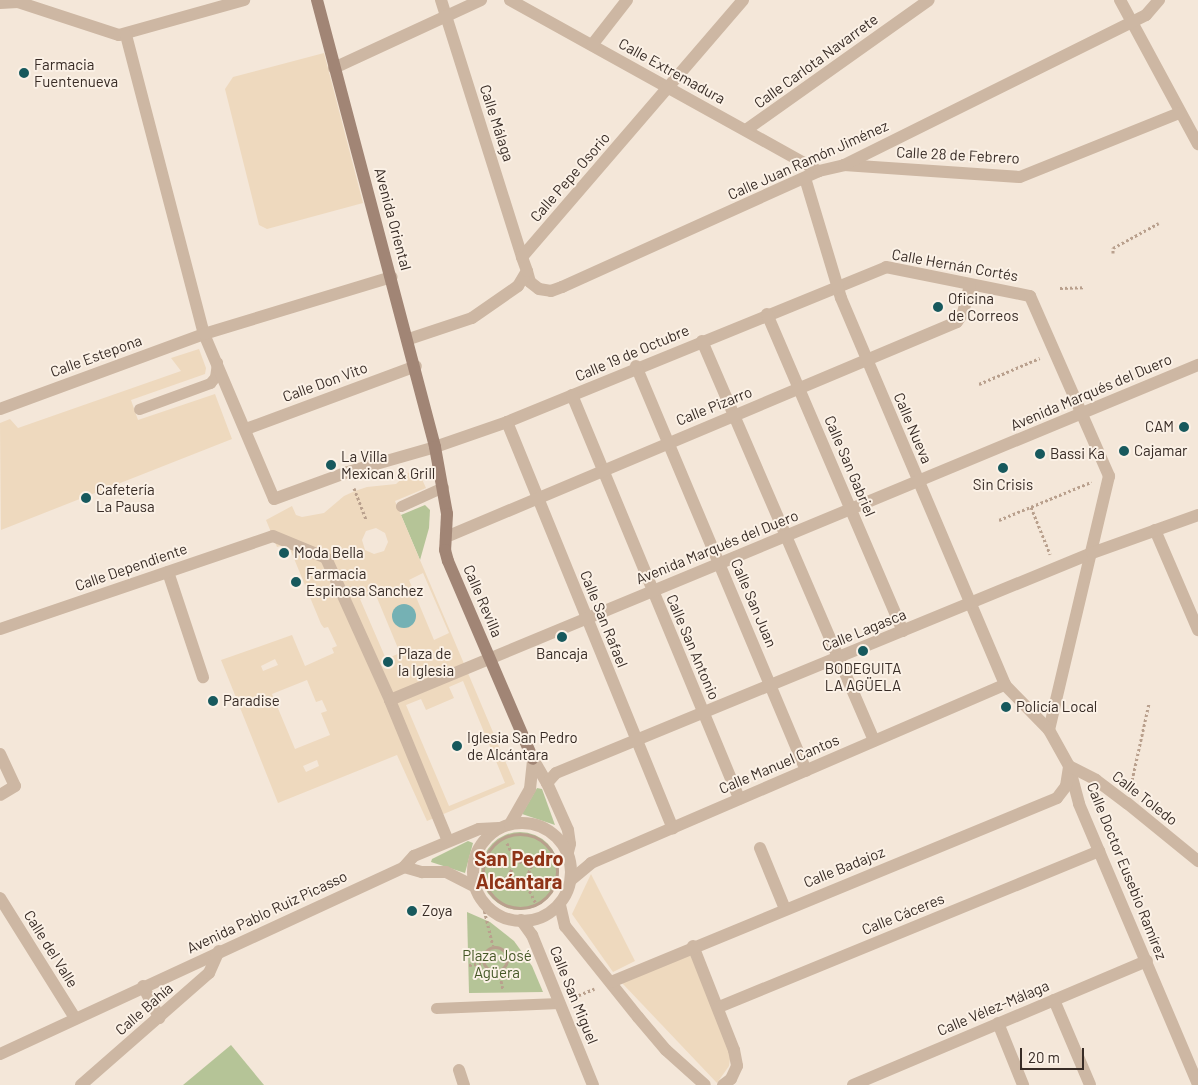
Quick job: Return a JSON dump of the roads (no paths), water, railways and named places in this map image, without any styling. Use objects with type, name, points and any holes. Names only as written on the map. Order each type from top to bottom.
[{"type":"street","points":[[0,3],[18,2],[86,26],[126,35],[244,0]]},
{"type":"street","name":"Avenida Oriental","points":[[317,0],[409,339],[436,447]]},
{"type":"street","name":"Calle Málaga","points":[[441,0],[522,257]]},
{"type":"street","points":[[334,68],[446,18],[481,0]]},
{"type":"street","name":"Calle Extremadura","points":[[510,0],[819,171]]},
{"type":"street","points":[[592,45],[627,0]]},
{"type":"street","name":"Calle Pepe Osorio","points":[[522,257],[743,0]]},
{"type":"street","name":"Calle Carlota Navarrete","points":[[746,130],[929,0]]},
{"type":"street","points":[[1120,0],[1180,113],[1198,142]]},
{"type":"street","name":"Calle Juan Ramón Jiménez","points":[[527,272],[530,282],[539,289],[551,291],[819,171],[844,166],[1146,15],[1159,0]]},
{"type":"street","points":[[126,35],[204,334],[217,360],[274,499],[348,472],[436,447]]},
{"type":"street","name":"Calle 28 de Febrero","points":[[844,166],[1020,177],[1180,113]]},
{"type":"street","name":"Calle Nueva","points":[[805,178],[838,284],[868,361],[1005,684]]},
{"type":"street","points":[[409,339],[472,318],[504,298],[518,286],[527,272],[522,257]]},
{"type":"street","name":"Calle Hernán Cortés","points":[[838,284],[886,267],[1030,296],[1108,475],[1092,552]]},
{"type":"street","name":"Calle Estepona","points":[[0,408],[204,334],[392,277]]},
{"type":"street","name":"Calle 19 de Octubre","points":[[436,447],[507,422],[636,366],[702,341],[838,284]]},
{"type":"street","name":"Calle Pizarro","points":[[446,537],[957,322],[964,313],[970,285]]},
{"type":"street","name":"Calle San Gabriel","points":[[767,314],[903,631]]},
{"type":"street","points":[[702,341],[874,741]]},
{"type":"street","name":"Avenida Marqués del Duero","points":[[390,700],[1198,365]]},
{"type":"street","name":"Calle Don Vito","points":[[246,429],[416,366]]},
{"type":"street","name":"Calle San Juan","points":[[636,366],[772,685],[806,770]]},
{"type":"street","name":"Calle San Antonio","points":[[572,395],[739,799]]},
{"type":"street","name":"Calle San Rafael","points":[[507,422],[673,828]]},
{"type":"street","name":"Calle Revilla","points":[[436,447],[443,487],[448,561],[533,759],[547,783],[568,830],[570,844],[561,856]]},
{"type":"street","name":"Calle Lagasca","points":[[547,783],[556,773],[702,712],[970,604],[1092,552],[1198,515]]},
{"type":"street","points":[[1155,530],[1198,630]]},
{"type":"street","name":"Calle Dependiente","points":[[0,629],[272,536],[326,558],[390,700]]},
{"type":"street","points":[[1049,730],[1092,552]]},
{"type":"street","points":[[168,572],[203,677]]},
{"type":"street","name":"Calle Doctor Eusebio Ramírez","points":[[1005,684],[1049,730],[1069,766],[1079,804],[1198,1084]]},
{"type":"street","name":"Calle Manuel Cantos","points":[[571,880],[591,863],[1005,684]]},
{"type":"street","points":[[390,700],[448,841]]},
{"type":"street","points":[[0,754],[15,786],[0,795]]},
{"type":"street","name":"Calle Revilla","points":[[481,890],[474,864],[479,848],[505,830],[530,788],[533,759]]},
{"type":"street","name":"Calle Toledo","points":[[1069,766],[1096,780],[1198,861]]},
{"type":"street","name":"Calle Badajoz","points":[[611,982],[693,946],[1057,798],[1066,786],[1069,766]]},
{"type":"street","name":"Avenida Pablo Ruiz Picasso","points":[[0,1054],[143,986],[404,867],[414,856],[478,828],[505,830],[527,823],[548,830],[560,842],[561,856]]},
{"type":"street","points":[[760,848],[786,909]]},
{"type":"street","name":"Calle Cáceres","points":[[719,1007],[1099,851]]},
{"type":"street","points":[[404,867],[422,872],[446,872],[481,890],[493,911],[521,920],[543,917],[560,904],[571,880],[561,856]]},
{"type":"street","name":"Calle del Valle","points":[[0,898],[75,1018]]},
{"type":"street","points":[[560,904],[565,926],[666,1050],[705,1085]]},
{"type":"street","name":"Calle San Miguel","points":[[521,920],[532,935],[593,1085]]},
{"type":"street","points":[[693,946],[719,1007],[737,1066],[731,1079],[723,1085]]},
{"type":"street","name":"Calle Bahía","points":[[81,1085],[209,973],[219,951]]},
{"type":"street","name":"Calle Vélez-Málaga","points":[[853,1085],[1146,961]]},
{"type":"street","points":[[143,986],[159,1018]]},
{"type":"street","points":[[1054,1000],[1090,1085]]},
{"type":"street","points":[[998,1024],[1023,1085]]},
{"type":"street","points":[[459,1070],[464,1085]]},
{"type":"lane","points":[[138,409],[210,383],[215,377],[217,360]]},
{"type":"lane","points":[[401,506],[443,487]]},
{"type":"lane","points":[[436,1008],[559,1003]]},
{"type":"water","points":[[404,604],[413,607],[416,616],[413,625],[404,628],[395,625],[392,616],[395,607]]},
{"type":"place","name":"Farmacia Fuentenueva","points":[[24,73]]},
{"type":"place","name":"Oficina de Correos","points":[[938,307]]},
{"type":"place","name":"CAM","points":[[1184,427]]},
{"type":"place","name":"Cajamar","points":[[1124,451]]},
{"type":"place","name":"Bassi Ka","points":[[1040,454]]},
{"type":"place","name":"La Villa Mexican & Grill","points":[[331,465]]},
{"type":"place","name":"Sin Crisis","points":[[1003,468]]},
{"type":"place","name":"Cafetería La Pausa","points":[[86,498]]},
{"type":"place","name":"Moda Bella","points":[[284,553]]},
{"type":"place","name":"Farmacia Espinosa Sanchez","points":[[296,582]]},
{"type":"place","name":"Bancaja","points":[[562,637]]},
{"type":"place","name":"BODEGUITA LA AGÜELA","points":[[863,651]]},
{"type":"place","name":"Plaza de la Iglesia","points":[[388,662]]},
{"type":"place","name":"Paradise","points":[[213,701]]},
{"type":"place","name":"Policía Local","points":[[1006,707]]},
{"type":"place","name":"Iglesia San Pedro de Alcántara","points":[[457,746]]},
{"type":"place","name":"Zoya","points":[[412,911]]},
{"type":"district","name":"San Pedro Alcántara","points":[[519,870]]},
{"type":"park label","name":"Plaza José Agüera","points":[[497,964]]}]
